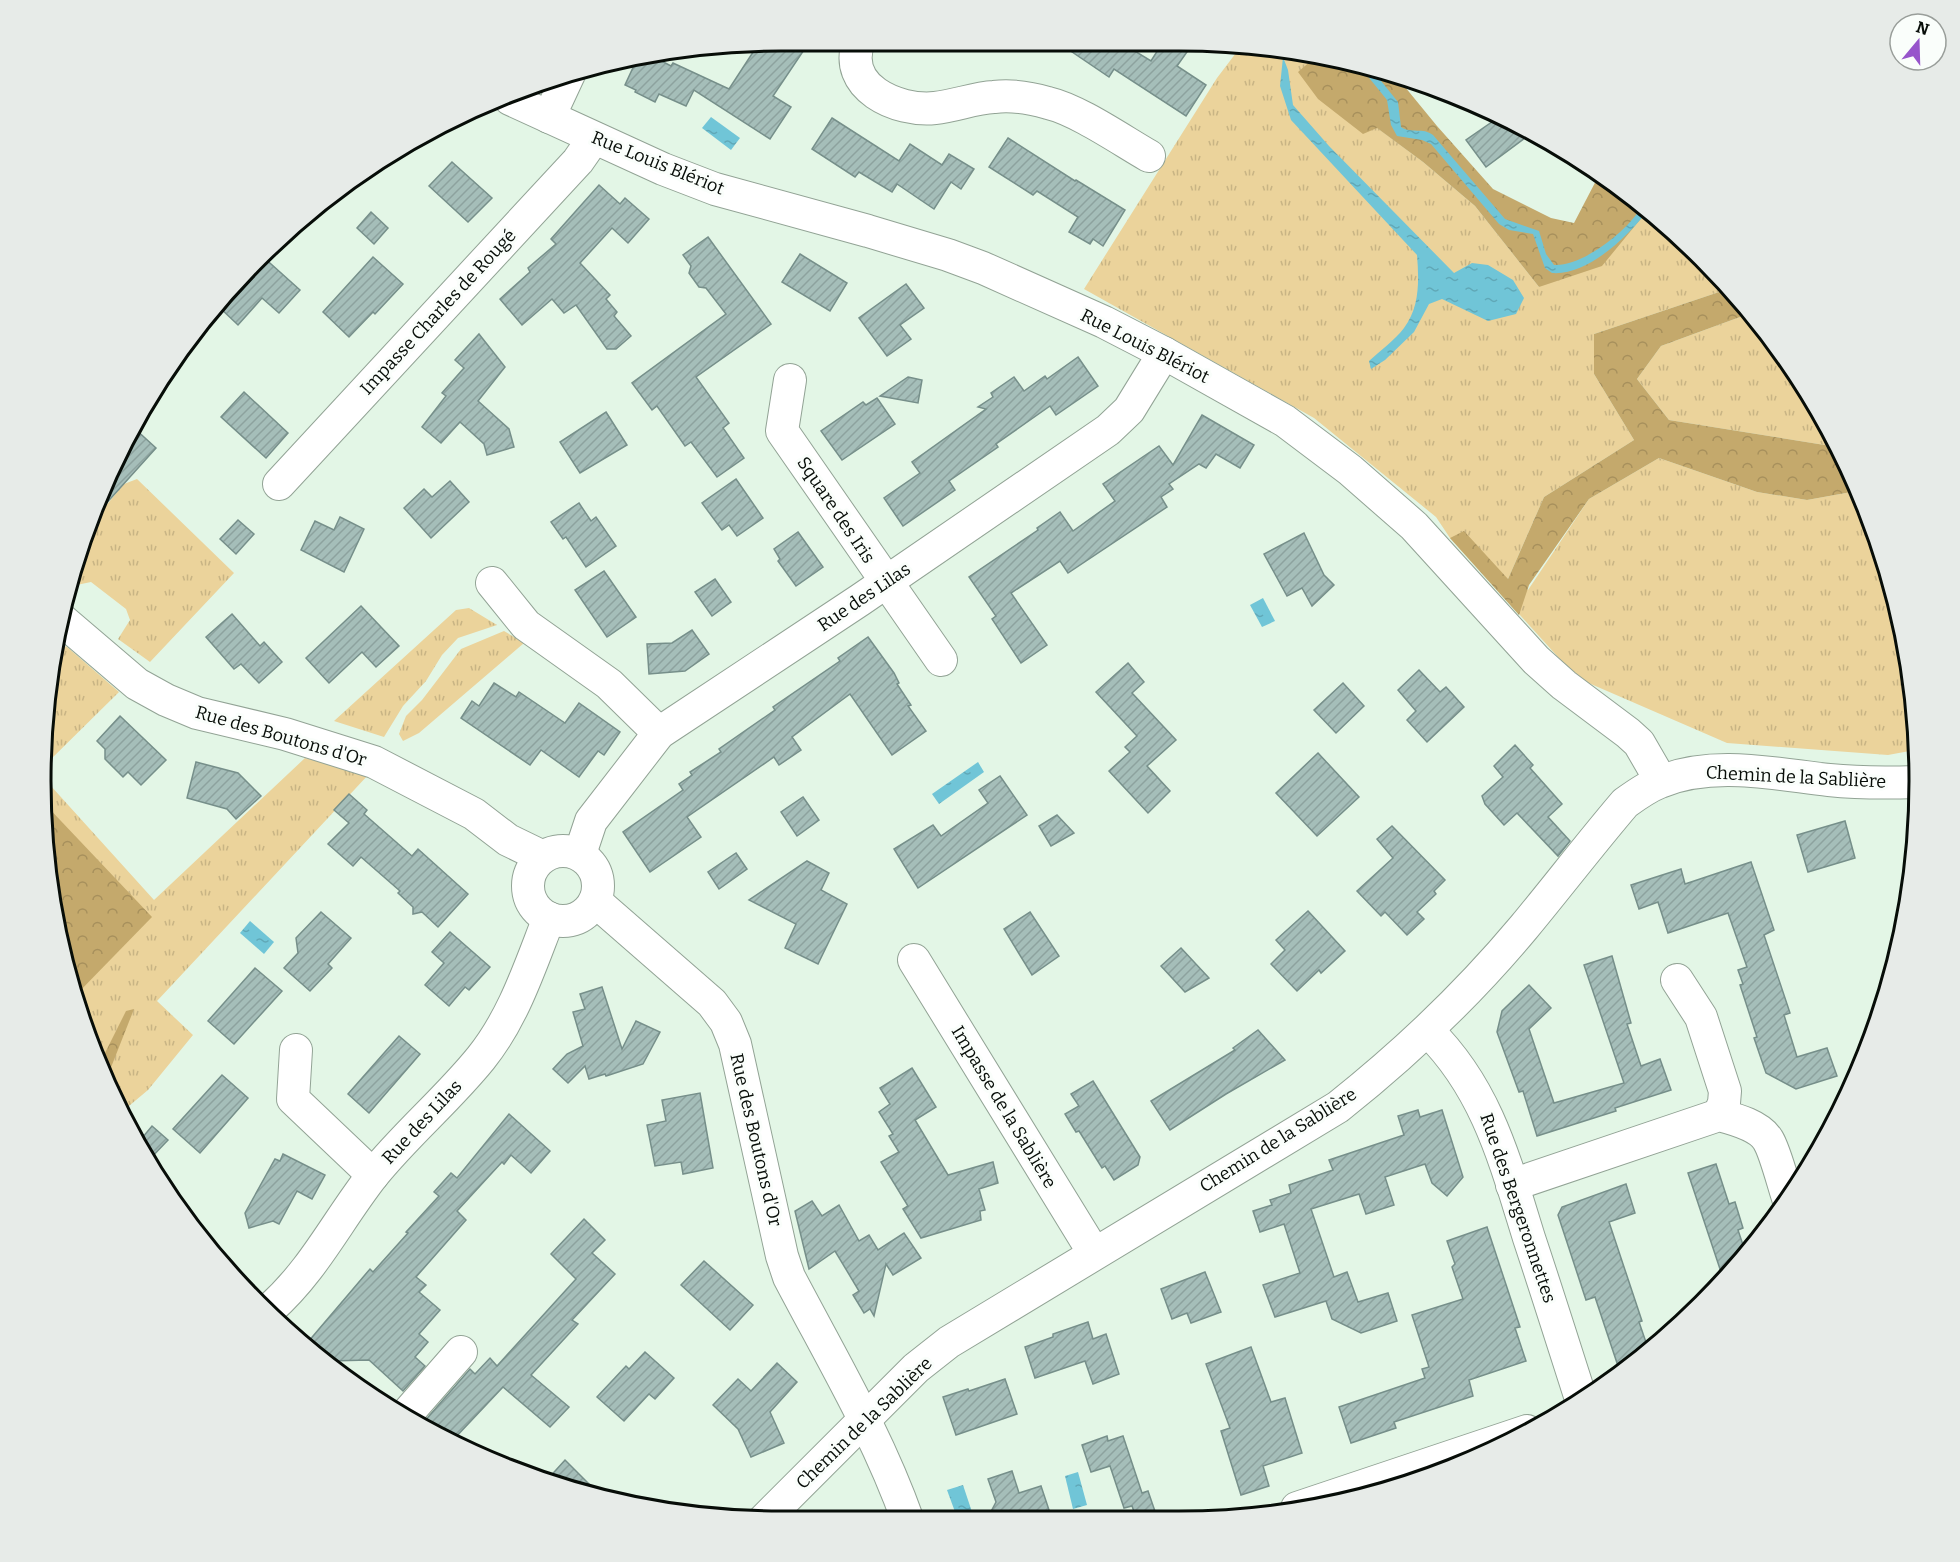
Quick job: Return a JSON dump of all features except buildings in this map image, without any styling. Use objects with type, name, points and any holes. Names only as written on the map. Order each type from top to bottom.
[{"type":"street","points":[[856,51],[856,66],[860,79],[877,96],[886,101],[933,108],[994,97],[1017,97],[1050,103],[1076,114],[1149,156]]},
{"type":"street","points":[[549,117],[564,84]]},
{"type":"street","name":"Rue Louis Blériot","points":[[516,102],[663,170],[715,189],[868,231],[966,261],[1104,322],[1285,421],[1350,470],[1414,526],[1536,660],[1564,685],[1639,743],[1661,781]]},
{"type":"street","name":"Impasse Charles de Rougé","points":[[279,484],[578,161],[594,138]]},
{"type":"street","name":"Rue des Lilas","points":[[580,854],[591,821],[658,733],[886,582],[1108,430],[1129,410],[1164,353]]},
{"type":"street","name":"Square des Iris","points":[[790,380],[782,431],[941,660]]},
{"type":"street","points":[[492,583],[526,625],[609,684],[658,733]]},
{"type":"street","name":"Rue des Boutons d'Or","points":[[68,625],[137,684],[166,700],[196,713],[285,734],[374,762],[465,810],[508,840],[542,856]]},
{"type":"street","name":"Chemin de la Sablière","points":[[773,1511],[916,1368],[950,1342],[1338,1107],[1428,1031],[1524,928],[1625,803],[1645,789],[1661,781],[1691,772],[1717,770],[1763,772],[1841,781],[1909,782]]},
{"type":"street","points":[[561,849],[580,854],[595,868],[599,888],[595,901],[591,908],[575,920],[554,921],[537,911],[527,893],[529,872],[542,856],[561,849]]},
{"type":"street","name":"Rue des Boutons d'Or","points":[[595,901],[712,1003],[726,1022],[735,1044],[782,1256],[789,1277],[863,1420],[904,1511]]},
{"type":"street","name":"Rue des Lilas","points":[[274,1305],[302,1277],[373,1175],[482,1057],[507,1019],[526,978],[549,918]]},
{"type":"street","name":"Impasse de la Sablière","points":[[914,960],[1094,1253]]},
{"type":"street","points":[[1677,980],[1701,1017],[1725,1091],[1724,1103],[1719,1115]]},
{"type":"street","name":"Rue des Bergeronnettes","points":[[1428,1031],[1451,1054],[1486,1110],[1579,1392]]},
{"type":"street","points":[[296,1050],[293,1099],[373,1175]]},
{"type":"street","points":[[1512,1185],[1719,1115],[1746,1124],[1768,1139],[1785,1189]]},
{"type":"street","points":[[411,1410],[461,1352]]},
{"type":"street","points":[[1350,1490],[1467,1451]]},
{"type":"green space","points":[[1235,54],[1317,64],[1363,133],[1376,127],[1423,162],[1475,206],[1539,287],[1640,216],[1695,265],[1720,292],[1594,334],[1594,374],[1634,440],[1544,497],[1508,579],[1528,590],[1589,499],[1659,458],[1757,492],[1807,500],[1849,492],[1870,546],[1895,639],[1903,686],[1908,751],[1888,755],[1727,743],[1577,678],[1450,538],[1436,517],[1314,418],[1084,289],[1217,78]]},
{"type":"green space","points":[[1309,63],[1368,76],[1405,87],[1493,189],[1551,218],[1574,223],[1595,182],[1642,217],[1602,266],[1539,287],[1475,206],[1423,162],[1377,128],[1363,134],[1318,99],[1298,72]]},
{"type":"green space","points":[[1720,292],[1741,317],[1661,346],[1637,379],[1669,420],[1827,445],[1849,492],[1807,500],[1757,492],[1659,458],[1589,499],[1529,585],[1519,615],[1450,538],[1464,531],[1508,579],[1544,497],[1634,440],[1594,374],[1594,334]]},
{"type":"green space","points":[[1741,317],[1786,375],[1827,445],[1669,420],[1637,379],[1661,346]]},
{"type":"green space","points":[[137,479],[234,573],[150,662],[118,639],[130,620],[126,609],[91,582],[78,585],[105,506],[124,484]]},
{"type":"green space","points":[[469,608],[497,625],[458,638],[442,655],[426,681],[403,706],[384,737],[334,721],[456,610]]},
{"type":"green space","points":[[504,631],[524,643],[419,733],[403,741],[399,734],[406,716],[422,700],[461,649]]},
{"type":"green space","points":[[66,646],[119,692],[52,758],[57,686],[63,649]]},
{"type":"green space","points":[[305,758],[369,774],[157,1001],[193,1035],[148,1090],[128,1107],[90,1016],[76,970],[57,876],[51,786],[154,900]]},
{"type":"green space","points":[[52,812],[152,917],[82,989],[65,923],[57,876]]},
{"type":"green space","points":[[134,1009],[111,1068],[105,1054],[126,1011]]},
{"type":"water","points":[[1283,59],[1288,70],[1293,105],[1329,146],[1454,273],[1472,263],[1488,265],[1513,280],[1524,298],[1516,314],[1488,321],[1442,299],[1429,304],[1414,332],[1385,360],[1371,369],[1369,361],[1400,332],[1413,311],[1418,284],[1417,255],[1291,120],[1280,86]]},
{"type":"water","points":[[1368,76],[1380,80],[1398,102],[1401,127],[1425,131],[1433,135],[1505,219],[1539,231],[1546,254],[1554,265],[1565,264],[1591,254],[1616,236],[1637,214],[1642,217],[1619,242],[1593,261],[1579,268],[1552,273],[1545,268],[1533,234],[1509,230],[1499,224],[1431,144],[1422,140],[1397,136],[1391,125],[1387,100]]},
{"type":"water","points":[[711,117],[740,138],[731,150],[702,128]]},
{"type":"water","points":[[1263,598],[1275,621],[1262,627],[1250,605]]},
{"type":"water","points":[[978,762],[984,772],[939,804],[932,794]]},
{"type":"water","points":[[250,921],[274,942],[264,954],[240,933]]},
{"type":"water","points":[[1078,1472],[1087,1505],[1073,1509],[1065,1476]]},
{"type":"water","points":[[963,1485],[972,1511],[955,1511],[947,1490]]}]
